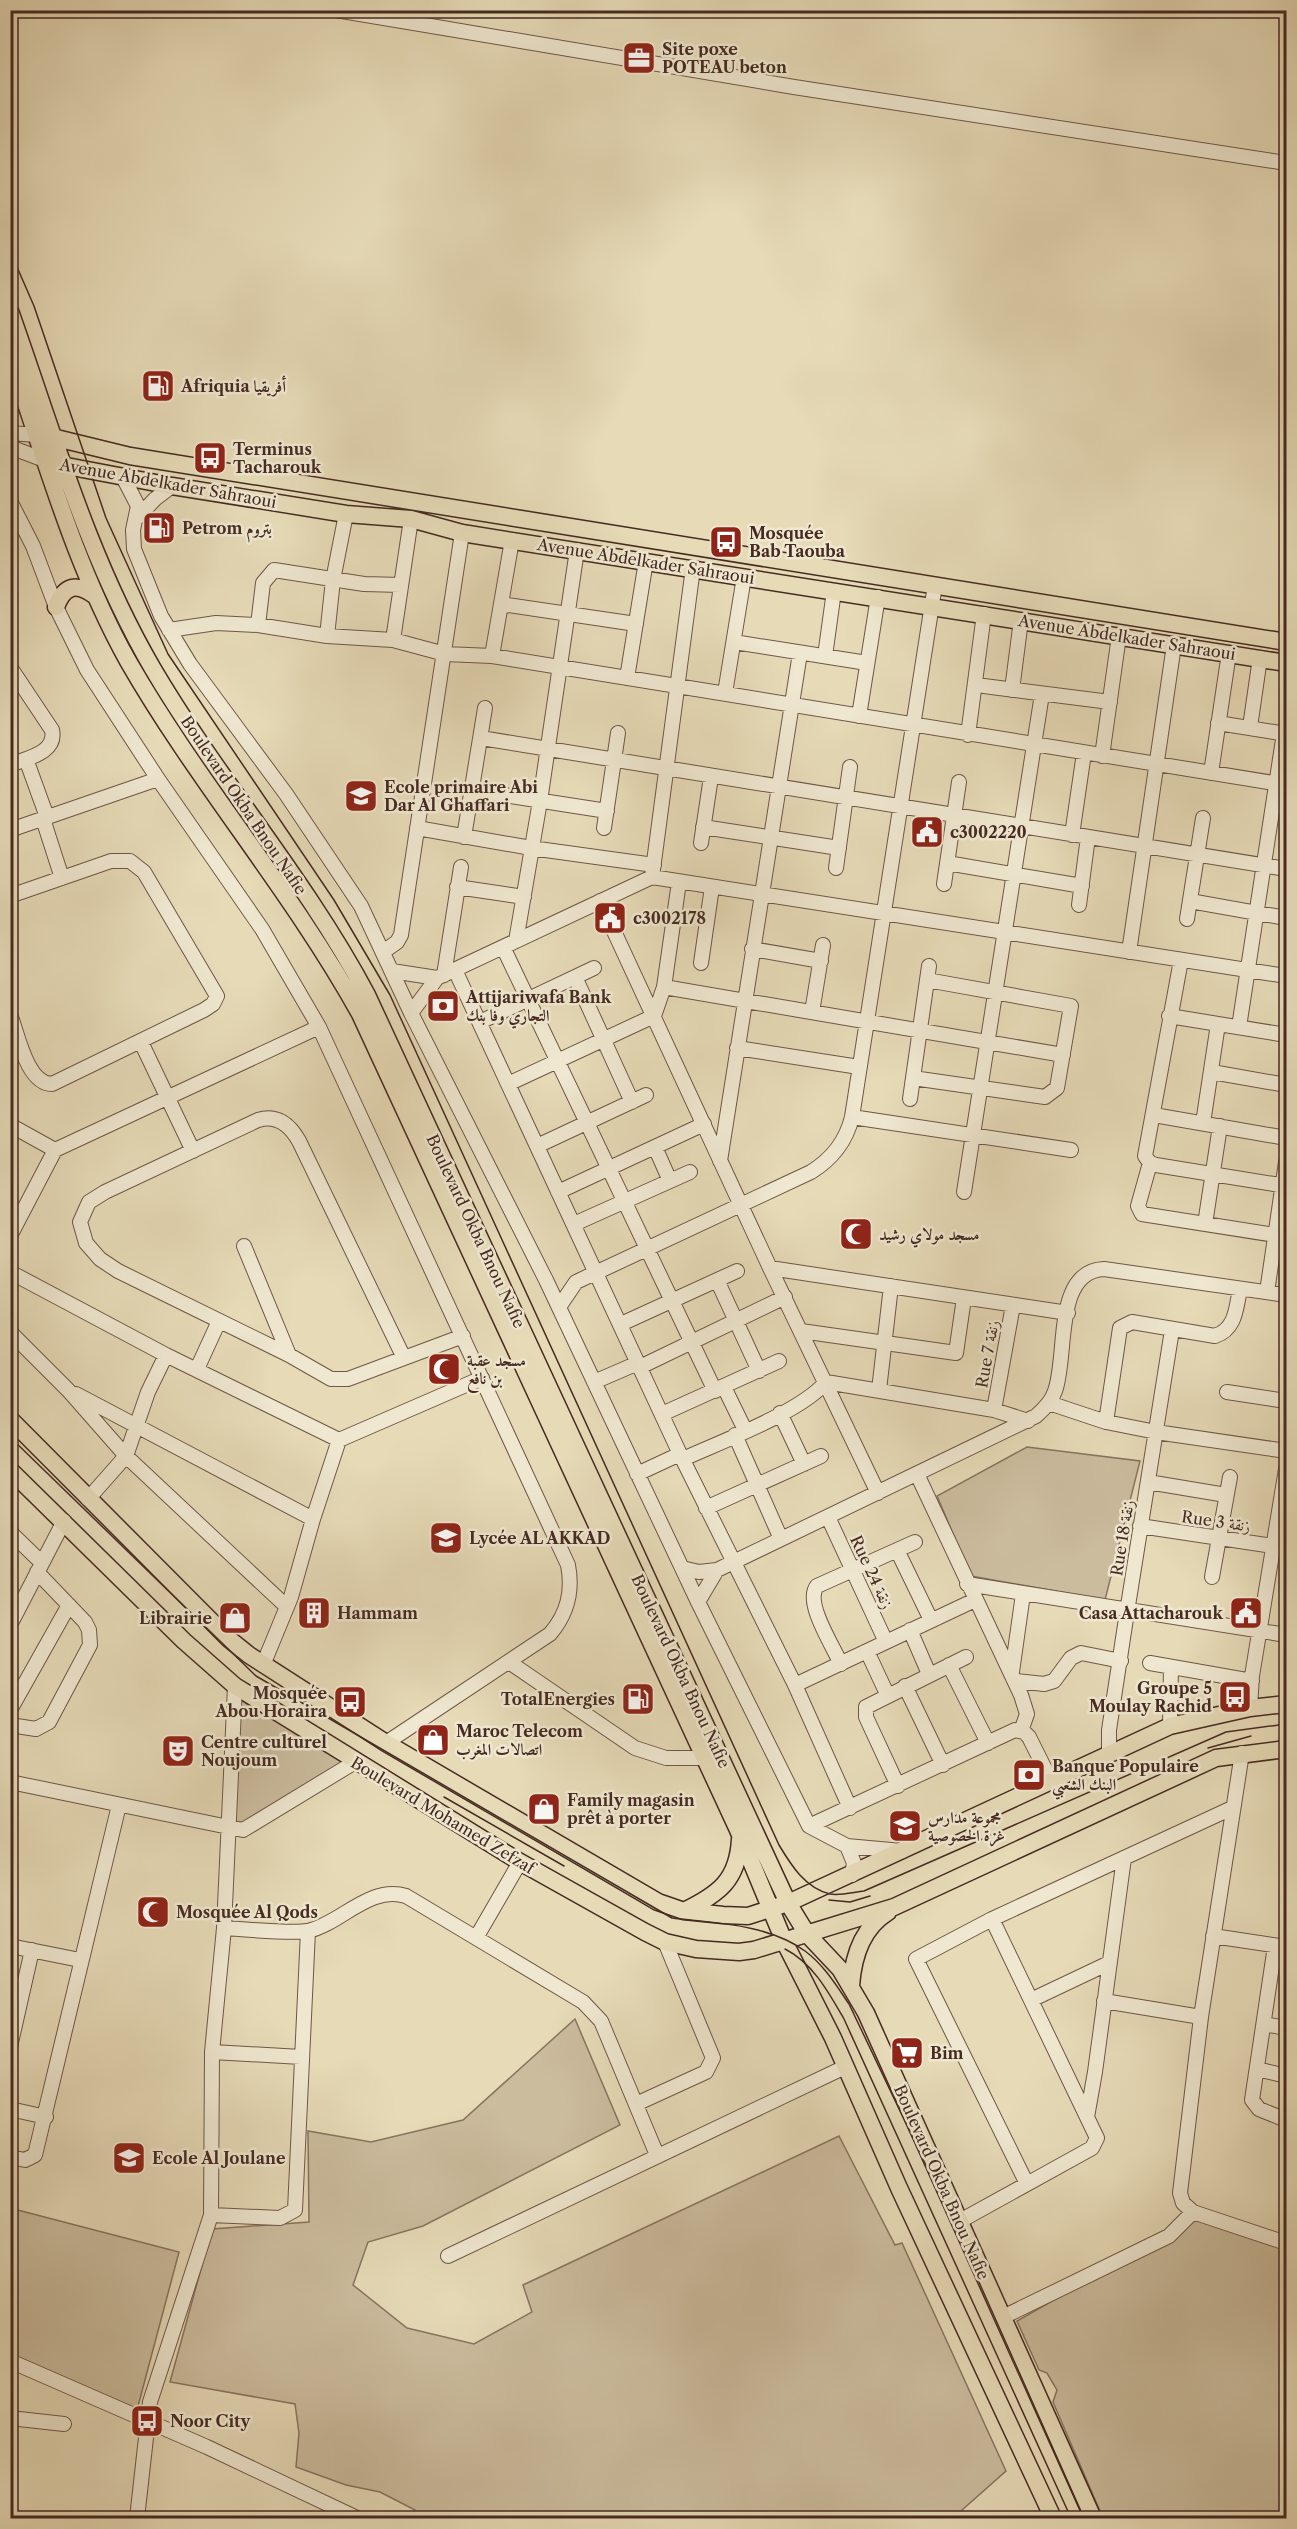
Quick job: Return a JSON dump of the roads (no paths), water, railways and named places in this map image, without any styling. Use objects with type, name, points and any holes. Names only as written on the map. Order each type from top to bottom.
[{"type":"main road","name":"Boulevard Okba Bnou Nafie","points":[[10,311],[108,581],[153,668],[335,938],[367,995],[788,1903],[807,1934],[834,1963],[851,1986],[866,2013],[935,2172],[960,2221],[1093,2518]]},
{"type":"main road","name":"Boulevard Okba Bnou Nafie","points":[[10,356],[95,596],[146,691],[320,944],[360,1014],[740,1835],[784,1941],[845,2067],[1053,2518]]},
{"type":"main road","name":"Avenue Abdelkader Sahraoui","points":[[37,435],[129,456],[1287,642]]},
{"type":"main road","name":"Avenue Abdelkader Sahraoui","points":[[47,461],[172,486],[345,514],[411,519],[462,533],[1287,663]]},
{"type":"main road","points":[[56,607],[61,594],[70,587],[82,587],[95,596]]},
{"type":"main road","name":"Boulevard Mohamed Zefzaf","points":[[10,1419],[229,1639],[263,1665],[386,1743],[658,1902],[684,1911],[748,1916],[771,1910],[852,1875],[1109,1752],[1170,1726],[1250,1708],[1287,1704]]},
{"type":"main road","name":"Boulevard Mohamed Zefzaf","points":[[10,1470],[184,1641],[235,1686],[520,1862],[665,1942],[696,1949],[739,1952],[754,1950],[894,1907]]},
{"type":"main road","points":[[851,1986],[856,1954],[862,1940],[882,1915],[894,1907],[1216,1758],[1287,1749]]},
{"type":"main road","points":[[684,1911],[716,1894],[727,1882],[735,1869],[740,1835]]},
{"type":"main road","points":[[754,1950],[779,1954],[800,1971]]},
{"type":"street","points":[[336,10],[794,87],[1287,163]]},
{"type":"street","name":"Avenue Abdelkader Sahraoui","points":[[10,433],[37,435]]},
{"type":"street","name":"Avenue Abdelkader Sahraoui","points":[[10,447],[47,461]]},
{"type":"street","points":[[123,477],[138,506],[132,540],[136,559],[168,630],[206,687],[256,751],[346,881],[546,1280],[698,1602],[809,1826],[847,1846],[902,1851]]},
{"type":"street","points":[[134,521],[155,499],[172,486]]},
{"type":"street","points":[[10,501],[33,546],[56,607],[87,670],[158,779],[262,929],[319,1027],[565,1555],[570,1575],[567,1607],[557,1626],[542,1641],[386,1743]]},
{"type":"street","points":[[327,636],[333,580],[345,514]]},
{"type":"street","points":[[393,640],[411,519]]},
{"type":"street","points":[[383,952],[397,942],[401,934],[462,533]]},
{"type":"street","points":[[492,656],[512,540]]},
{"type":"street","points":[[516,941],[561,667],[577,550]]},
{"type":"street","points":[[627,678],[646,561]]},
{"type":"street","points":[[653,871],[693,568]]},
{"type":"street","points":[[258,625],[263,583],[273,570],[364,584],[401,585]]},
{"type":"street","points":[[725,693],[744,577]]},
{"type":"street","points":[[546,1280],[576,1282],[811,1172],[828,1160],[846,1137],[852,1117],[935,585]]},
{"type":"street","points":[[825,656],[834,591]]},
{"type":"street","points":[[859,716],[878,597]]},
{"type":"street","points":[[501,604],[636,624]]},
{"type":"street","points":[[969,735],[984,615]]},
{"type":"street","points":[[1012,690],[1021,620]]},
{"type":"street","points":[[168,630],[216,623],[258,625],[327,636],[393,640],[445,654],[492,656],[725,693],[912,726],[1281,784]]},
{"type":"street","points":[[1102,756],[1119,636]]},
{"type":"street","points":[[734,642],[867,663]]},
{"type":"street","points":[[1129,952],[1174,645]]},
{"type":"street","points":[[720,1161],[800,652]]},
{"type":"street","points":[[1211,773],[1229,653]]},
{"type":"street","points":[[1250,728],[1260,658]]},
{"type":"street","points":[[10,667],[53,733],[52,743],[47,749],[10,765]]},
{"type":"street","points":[[975,685],[1110,702]]},
{"type":"street","points":[[964,1192],[1042,694]]},
{"type":"street","points":[[464,837],[485,708]]},
{"type":"street","points":[[1218,723],[1285,733],[1281,784],[1263,866],[1239,1027]]},
{"type":"street","points":[[604,828],[618,733]]},
{"type":"street","points":[[481,738],[547,751],[900,804],[1072,835],[1287,869]]},
{"type":"street","points":[[1072,835],[1084,753]]},
{"type":"street","points":[[26,759],[62,878]]},
{"type":"street","points":[[836,868],[850,767]]},
{"type":"street","points":[[701,843],[711,777]]},
{"type":"street","points":[[10,830],[158,779]]},
{"type":"street","points":[[944,884],[959,782]]},
{"type":"street","points":[[472,790],[607,811]]},
{"type":"street","points":[[1187,919],[1203,818]]},
{"type":"street","points":[[704,826],[839,848]]},
{"type":"street","points":[[417,828],[653,871],[679,882],[1287,976]]},
{"type":"street","points":[[1079,905],[1088,837]]},
{"type":"street","points":[[10,896],[111,861],[134,863],[144,872],[214,988],[216,999],[210,1006],[59,1082],[43,1083],[32,1073],[10,1014]]},
{"type":"street","points":[[947,862],[1082,886]]},
{"type":"street","points":[[460,867],[445,974],[480,1022],[706,1508],[795,1685],[850,1808]]},
{"type":"street","points":[[411,1012],[445,974],[600,901],[653,871]]},
{"type":"street","points":[[508,1084],[654,1016],[664,987],[679,882]]},
{"type":"street","points":[[457,887],[524,897]]},
{"type":"street","points":[[701,963],[712,887]]},
{"type":"street","points":[[600,901],[770,1268],[878,1493]]},
{"type":"street","points":[[1190,901],[1287,918]]},
{"type":"street","points":[[812,1011],[823,945]]},
{"type":"street","points":[[503,947],[611,1168],[692,1342],[720,1389],[740,1433],[757,1485],[781,1539]]},
{"type":"street","points":[[752,949],[821,961]]},
{"type":"street","points":[[1181,960],[1168,1016],[1154,1115],[1145,1156],[1150,1163],[1285,1186]]},
{"type":"street","points":[[480,1022],[594,968]]},
{"type":"street","points":[[392,972],[445,974]]},
{"type":"street","points":[[910,1099],[913,1078],[920,1030],[928,973],[995,993],[1071,1006],[1057,1088],[1045,1097],[913,1078]]},
{"type":"street","points":[[575,977],[632,1102]]},
{"type":"street","points":[[664,987],[1063,1054]]},
{"type":"street","points":[[1168,1016],[1287,1035]]},
{"type":"street","points":[[1203,1123],[1218,1024]]},
{"type":"street","points":[[10,1236],[55,1150],[169,1099],[319,1027]]},
{"type":"street","points":[[141,1042],[193,1151]]},
{"type":"street","points":[[737,1048],[859,1067]]},
{"type":"street","points":[[1212,1072],[1287,1085]]},
{"type":"street","points":[[537,1146],[646,1095]]},
{"type":"street","points":[[1154,1115],[1287,1138]]},
{"type":"street","points":[[852,1117],[1071,1150]]},
{"type":"street","points":[[404,1358],[299,1141],[289,1126],[273,1118],[262,1119],[96,1197],[84,1209],[80,1226],[89,1247],[111,1267],[289,1355],[331,1379],[348,1379],[404,1358],[462,1336]]},
{"type":"street","points":[[558,1192],[704,1124]]},
{"type":"street","points":[[10,1125],[55,1150]]},
{"type":"street","points":[[1205,1224],[1220,1126]]},
{"type":"street","points":[[654,1147],[670,1181]]},
{"type":"street","points":[[1266,1292],[1285,1186],[1287,1162]]},
{"type":"street","points":[[1150,1163],[1138,1206],[1142,1214],[1275,1235]]},
{"type":"street","points":[[574,1224],[690,1172]]},
{"type":"street","points":[[244,1246],[289,1355]]},
{"type":"street","points":[[770,1268],[1068,1313]]},
{"type":"street","points":[[682,1568],[699,1572],[717,1570],[1028,1421],[1049,1403],[1058,1380],[1070,1294],[1075,1283],[1084,1274],[1099,1269],[1287,1295]]},
{"type":"street","points":[[621,1324],[736,1270]]},
{"type":"street","points":[[10,1272],[166,1355],[339,1440]]},
{"type":"street","points":[[717,1280],[759,1371]]},
{"type":"street","points":[[559,1307],[576,1282]]},
{"type":"street","points":[[879,1390],[891,1287]]},
{"type":"street","points":[[1106,1422],[1120,1328],[1132,1322],[1215,1336],[1225,1333],[1230,1328],[1240,1288]]},
{"type":"street","points":[[594,1382],[692,1342],[785,1298]]},
{"type":"street","points":[[801,1330],[956,1353],[964,1298]]},
{"type":"street","name":"Rue 7 زنقة","points":[[1013,1305],[994,1410],[1028,1421]]},
{"type":"street","points":[[197,1370],[219,1321]]},
{"type":"street","name":"Rue 18 زنقة","points":[[1109,1752],[1109,1730],[1172,1330]]},
{"type":"street","points":[[10,1332],[68,1390],[126,1456],[287,1607]]},
{"type":"street","points":[[88,1499],[126,1456],[135,1425],[166,1355]]},
{"type":"street","points":[[662,1414],[779,1361]]},
{"type":"street","points":[[263,1665],[287,1607],[339,1440],[482,1378]]},
{"type":"street","points":[[637,1474],[740,1433],[807,1398],[826,1382],[994,1410]]},
{"type":"street","points":[[68,1390],[313,1518]]},
{"type":"street","points":[[1227,1392],[1287,1401]]},
{"type":"street","points":[[1049,1403],[1106,1422],[1156,1432],[1287,1451]]},
{"type":"street","points":[[780,1413],[804,1464]]},
{"type":"street","points":[[706,1508],[821,1456]]},
{"type":"street","points":[[1250,1708],[1260,1630],[1280,1547],[1287,1469]]},
{"type":"street","points":[[917,1474],[967,1584],[1014,1677],[1027,1714],[1021,1731]]},
{"type":"street","points":[[1212,1578],[1230,1477]]},
{"type":"street","points":[[1148,1482],[1226,1495]]},
{"type":"street","name":"Rue 24 زنقة","points":[[828,1517],[886,1642]]},
{"type":"street","points":[[10,1625],[64,1521]]},
{"type":"street","name":"Rue 3 زنقة","points":[[1140,1526],[1280,1547]]},
{"type":"street","points":[[10,1532],[85,1622],[89,1630],[90,1645],[49,1722],[36,1729],[10,1725]]},
{"type":"street","points":[[841,1664],[811,1598],[817,1586],[915,1542]]},
{"type":"street","points":[[897,1550],[931,1620]]},
{"type":"street","points":[[698,1602],[717,1570]]},
{"type":"street","points":[[967,1584],[1127,1612],[1287,1635]]},
{"type":"street","points":[[1014,1677],[1023,1594]]},
{"type":"street","points":[[795,1685],[975,1600]]},
{"type":"street","points":[[10,1710],[69,1605]]},
{"type":"street","points":[[910,1630],[929,1674]]},
{"type":"street","points":[[867,1651],[887,1694]]},
{"type":"street","points":[[1014,1677],[1044,1684],[1054,1681],[1071,1658],[1081,1653],[1120,1661]]},
{"type":"street","points":[[898,1786],[865,1710],[869,1703],[966,1657]]},
{"type":"street","points":[[509,1662],[635,1748],[666,1758],[704,1758]]},
{"type":"street","points":[[1150,1663],[1252,1681]]},
{"type":"street","points":[[949,1665],[988,1743]]},
{"type":"street","points":[[1170,1726],[1171,1667]]},
{"type":"street","points":[[137,2518],[147,2421],[159,2370],[211,2215],[212,2052],[224,1928],[235,1686]]},
{"type":"street","points":[[905,1686],[943,1765]]},
{"type":"street","points":[[809,1826],[1012,1732],[1021,1731],[1029,1737],[1051,1781]]},
{"type":"street","points":[[1242,1753],[1201,2017],[1180,2193],[1184,2203],[1193,2212],[1287,2243]]},
{"type":"street","points":[[10,1782],[243,1830],[355,1762]]},
{"type":"street","points":[[10,2157],[25,2160],[35,2155],[46,2117],[80,1960],[119,1805]]},
{"type":"street","points":[[1026,2182],[916,1959],[919,1955],[992,1919],[1233,1808]]},
{"type":"street","points":[[847,1846],[854,1863],[852,1875]]},
{"type":"street","points":[[1087,2117],[1124,1858]]},
{"type":"street","points":[[476,1938],[520,1862]]},
{"type":"street","points":[[224,1928],[308,1931],[379,1895],[393,1892],[406,1896],[583,2002],[593,2012],[601,2021],[657,2155]]},
{"type":"street","points":[[960,2221],[1026,2182],[1092,2148],[1096,2138],[992,1919]]},
{"type":"street","points":[[211,2215],[280,2218],[295,2210],[308,1931]]},
{"type":"street","points":[[1213,1936],[1281,1946],[1264,2024],[1254,2105],[1287,2120]]},
{"type":"street","points":[[636,2104],[706,2072],[713,2058],[665,1942]]},
{"type":"street","points":[[10,1946],[80,1960]]},
{"type":"street","points":[[10,2047],[32,1950]]},
{"type":"street","points":[[1031,2000],[1109,1963]]},
{"type":"street","points":[[1104,2001],[1201,2017]]},
{"type":"street","points":[[1264,2024],[1287,2028]]},
{"type":"street","points":[[212,2052],[301,2057]]},
{"type":"street","points":[[448,2256],[845,2067]]},
{"type":"street","points":[[1257,2069],[1287,2076]]},
{"type":"street","points":[[10,2109],[46,2117]]},
{"type":"street","points":[[1003,2317],[1169,2236],[1193,2212]]},
{"type":"street","points":[[10,2361],[147,2421],[357,2518]]},
{"type":"street","points":[[10,2418],[64,2424]]},
{"type":"tram line","points":[[10,251],[34,306],[106,518],[168,654],[334,900],[390,995],[779,1845],[800,1875],[813,1887],[830,1894],[864,1891],[1226,1732],[1286,1724]]},
{"type":"tram line","points":[[10,1437],[256,1676],[672,1918],[741,1926],[775,1935],[805,1951],[818,1963],[849,2004],[942,2199],[1084,2518]]},
{"type":"tram line","points":[[1208,1748],[1251,1736]]},
{"type":"tram line","points":[[444,1797],[564,1866]]},
{"type":"tram line","points":[[829,1900],[850,1902],[870,1896]]},
{"type":"tram line","points":[[785,1949],[812,1970],[844,2019],[1071,2518]]},
{"type":"place","name":"Site poxe POTEAU beton","points":[[639,58]]},
{"type":"place","name":"Afriquia أفريقيا","points":[[158,386]]},
{"type":"place","name":"Terminus Tacharouk","points":[[210,458]]},
{"type":"place","name":"Petrom بتروم","points":[[159,528]]},
{"type":"place","name":"Mosquée Bab Taouba","points":[[726,542]]},
{"type":"place","name":"Ecole primaire Abi Dar Al Ghaffari","points":[[361,796]]},
{"type":"place","name":"c3002220","points":[[927,832]]},
{"type":"place","name":"c3002178","points":[[610,918]]},
{"type":"place","name":"Attijariwafa Bank التجاري وفا بنك","points":[[443,1006]]},
{"type":"place","name":"مسجد مولاي رشيد","points":[[856,1234]]},
{"type":"place","name":"مسجد عقبة بن نافع","points":[[444,1369]]},
{"type":"place","name":"Lycée AL AKKAD","points":[[446,1538]]},
{"type":"place","name":"Hammam","points":[[314,1613]]},
{"type":"place","name":"Casa Attacharouk","points":[[1246,1613]]},
{"type":"place","name":"Librairie","points":[[235,1618]]},
{"type":"place","name":"Groupe 5 Moulay Rachid","points":[[1235,1697]]},
{"type":"place","name":"TotalEnergies","points":[[638,1699]]},
{"type":"place","name":"Mosquée Abou Horaira","points":[[350,1702]]},
{"type":"place","name":"Maroc Telecom اتصالات المغرب","points":[[433,1740]]},
{"type":"place","name":"Centre culturel Noujoum","points":[[178,1751]]},
{"type":"place","name":"Banque Populaire البنك الشعبي","points":[[1029,1775]]},
{"type":"place","name":"Family magasin prêt à porter","points":[[544,1809]]},
{"type":"place","name":"مجموعة مدارس غزة الخصوصية","points":[[905,1826]]},
{"type":"place","name":"Mosquée Al Qods","points":[[153,1912]]},
{"type":"place","name":"Bim","points":[[907,2053]]},
{"type":"place","name":"Ecole Al Joulane","points":[[129,2158]]},
{"type":"place","name":"Noor City","points":[[147,2421]]}]
